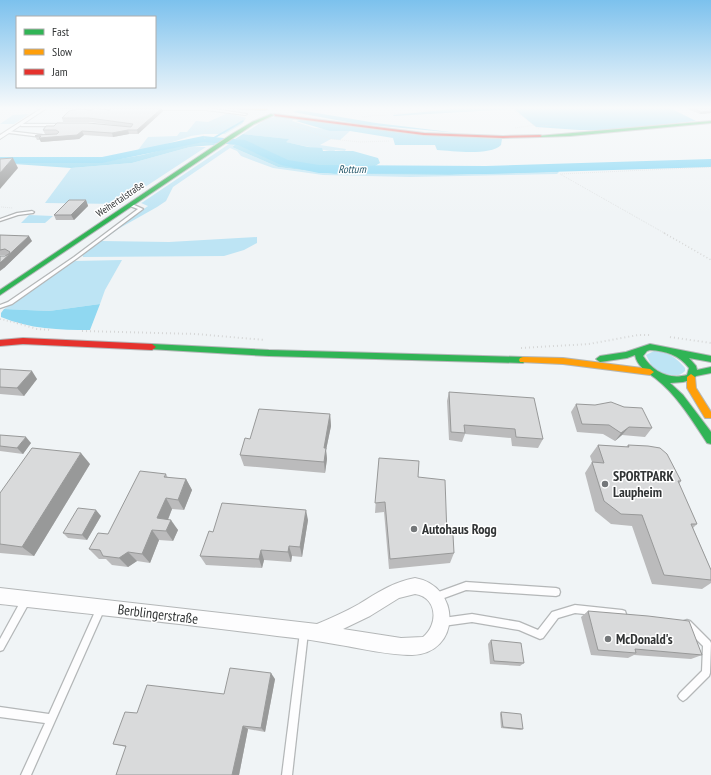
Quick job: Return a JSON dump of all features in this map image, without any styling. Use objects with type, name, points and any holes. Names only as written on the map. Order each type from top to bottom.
[{"type":"main road","name":"Weihertalstraße","points":[[0,293],[222,144]]},
{"type":"main road","points":[[0,336],[23,341]]},
{"type":"main road","points":[[0,343],[23,341],[269,353],[563,361],[654,374],[675,380],[682,380],[692,375],[711,370]]},
{"type":"main road","points":[[563,361],[627,355],[644,349],[657,347],[688,356],[711,359]]},
{"type":"main road","points":[[644,349],[640,352],[640,361],[680,397],[711,440]]},
{"type":"main road","points":[[674,351],[690,364],[692,388],[711,418]]},
{"type":"street","points":[[311,632],[364,610],[398,589],[410,586],[430,590],[436,597],[442,610],[442,623]]},
{"type":"street","name":"Berblingerstraße","points":[[0,596],[311,632],[411,647],[428,643],[437,634],[442,623]]},
{"type":"lane","points":[[0,307],[2,308],[10,303],[75,258],[141,209],[131,205]]},
{"type":"lane","points":[[0,220],[17,214],[32,212]]},
{"type":"lane","points":[[436,597],[466,586],[556,592]]},
{"type":"lane","points":[[0,647],[27,599]]},
{"type":"lane","points":[[26,775],[102,608]]},
{"type":"lane","points":[[442,623],[472,618],[519,626],[540,635],[555,615],[575,609],[629,615]]},
{"type":"lane","points":[[676,620],[684,621],[707,644],[706,673],[683,696]]},
{"type":"lane","points":[[287,775],[311,632]]},
{"type":"lane","points":[[0,712],[51,719]]},
{"type":"path","points":[[711,167],[560,174],[711,260]]},
{"type":"path","points":[[0,319],[37,329],[51,330]]},
{"type":"path","points":[[80,332],[168,332],[231,336],[272,341]]},
{"type":"path","points":[[519,348],[583,345],[608,342],[634,335],[656,335]]},
{"type":"path","points":[[667,337],[711,343]]},
{"type":"shaded area","points":[[143,144],[166,144],[135,154]]},
{"type":"shaded area","points":[[185,144],[215,144],[190,147],[132,163],[71,168],[0,163],[10,161],[103,162],[142,155]]},
{"type":"shaded area","points":[[229,144],[235,144],[232,147],[278,167],[334,174],[449,175],[559,172],[557,174],[410,177],[323,175],[273,168],[241,156],[237,151],[230,148],[173,187],[166,201],[118,229],[102,241],[169,242],[257,237],[257,243],[244,250],[224,256],[83,257],[82,254],[148,206],[141,203]]},
{"type":"shaded area","points":[[236,144],[240,144],[285,165],[309,170],[557,170],[559,172],[449,175],[334,174],[278,167],[232,147]]},
{"type":"shaded area","points":[[251,144],[296,144],[322,148],[323,151],[353,151],[378,158],[380,163],[375,166],[313,167],[295,164],[279,159]]},
{"type":"shaded area","points":[[296,144],[322,144],[320,145],[346,149],[345,151],[335,150],[334,152]]},
{"type":"shaded area","points":[[501,144],[489,151],[480,152],[437,150],[435,145],[395,145]]},
{"type":"shaded area","points":[[190,147],[206,147],[119,204],[45,203],[71,168],[132,163]]},
{"type":"shaded area","points":[[29,215],[53,216],[45,223],[21,223]]},
{"type":"shaded area","points":[[122,260],[105,290],[100,304],[49,311],[4,309],[75,261]]},
{"type":"shaded area","points":[[100,304],[90,330],[56,329],[34,326],[22,324],[1,317],[1,313],[4,309],[49,311]]},
{"type":"shaded area","points":[[654,351],[663,352],[675,358],[682,364],[685,371],[682,374],[674,375],[654,370],[646,355]]},
{"type":"building","points":[[13,158],[0,173],[0,159]]},
{"type":"building","points":[[69,200],[86,200],[71,215],[54,215]]},
{"type":"building","points":[[0,235],[29,236],[0,263],[0,256],[5,256],[10,252],[5,249],[0,250]]},
{"type":"building","points":[[0,369],[32,371],[17,388],[0,387]]},
{"type":"building","points":[[449,392],[534,398],[543,439],[516,437],[515,429],[464,425],[465,433],[451,432]]},
{"type":"building","points":[[611,402],[624,407],[642,408],[652,428],[629,427],[621,433],[609,425],[582,424],[576,404],[595,405]]},
{"type":"building","points":[[259,409],[330,414],[324,448],[326,448],[324,462],[240,455],[245,438],[250,439]]},
{"type":"building","points":[[0,435],[26,437],[17,448],[0,446]]},
{"type":"building","points":[[598,445],[629,447],[628,445],[648,446],[660,448],[667,454],[681,481],[678,481],[697,524],[691,524],[711,570],[711,580],[664,575],[642,515],[621,514],[604,501],[592,462],[604,463]]},
{"type":"building","points":[[32,448],[81,453],[22,547],[0,544],[0,493]]},
{"type":"building","name":"Autohaus Rogg","points":[[379,458],[419,461],[418,477],[445,480],[447,535],[453,535],[454,553],[390,559],[385,502],[375,503]]},
{"type":"building","points":[[140,471],[166,474],[164,477],[186,479],[178,500],[166,498],[157,518],[171,520],[166,531],[152,530],[142,554],[128,552],[119,558],[103,556],[100,550],[89,549],[98,533],[108,534]]},
{"type":"building","points":[[222,503],[306,510],[300,547],[289,546],[288,552],[261,550],[259,559],[200,556],[209,531],[213,532]]},
{"type":"building","points":[[78,508],[96,510],[82,535],[63,533]]},
{"type":"building","points":[[588,611],[689,621],[702,655],[635,649],[636,653],[598,650]]},
{"type":"building","points":[[491,640],[521,643],[524,663],[494,661]]},
{"type":"building","points":[[230,668],[271,673],[261,728],[243,726],[232,775],[116,775],[126,746],[113,744],[125,712],[137,713],[147,685],[224,694]]},
{"type":"building","points":[[501,712],[521,714],[523,729],[503,727]]},
{"type":"waterway","name":"Rottum","points":[[0,160],[102,160],[180,144]]},
{"type":"waterway","name":"Rottum","points":[[246,144],[285,163],[319,169],[486,170],[711,163]]},
{"type":"traffic: fast","points":[[0,293],[220,144]]},
{"type":"traffic: fast","points":[[152,347],[269,353],[523,360]]},
{"type":"traffic: fast","points":[[650,347],[663,348],[685,358],[693,368],[691,377],[675,380],[660,377],[654,374],[648,369],[639,356],[644,349],[650,347]]},
{"type":"traffic: fast","points":[[600,359],[627,355],[644,349]]},
{"type":"traffic: fast","points":[[679,353],[711,359]]},
{"type":"traffic: fast","points":[[692,374],[711,370]]},
{"type":"traffic: fast","points":[[658,376],[680,397],[711,440]]},
{"type":"traffic: slow","points":[[523,360],[563,361],[650,372]]},
{"type":"traffic: slow","points":[[691,377],[692,388],[708,415]]},
{"type":"traffic: jam","points":[[0,343],[23,341],[152,347]]},
{"type":"place","name":"SPORTPARK Laupheim","points":[[605,484]]},
{"type":"place","name":"Autohaus Rogg","points":[[414,529]]},
{"type":"place","name":"McDonald's","points":[[608,639]]}]
